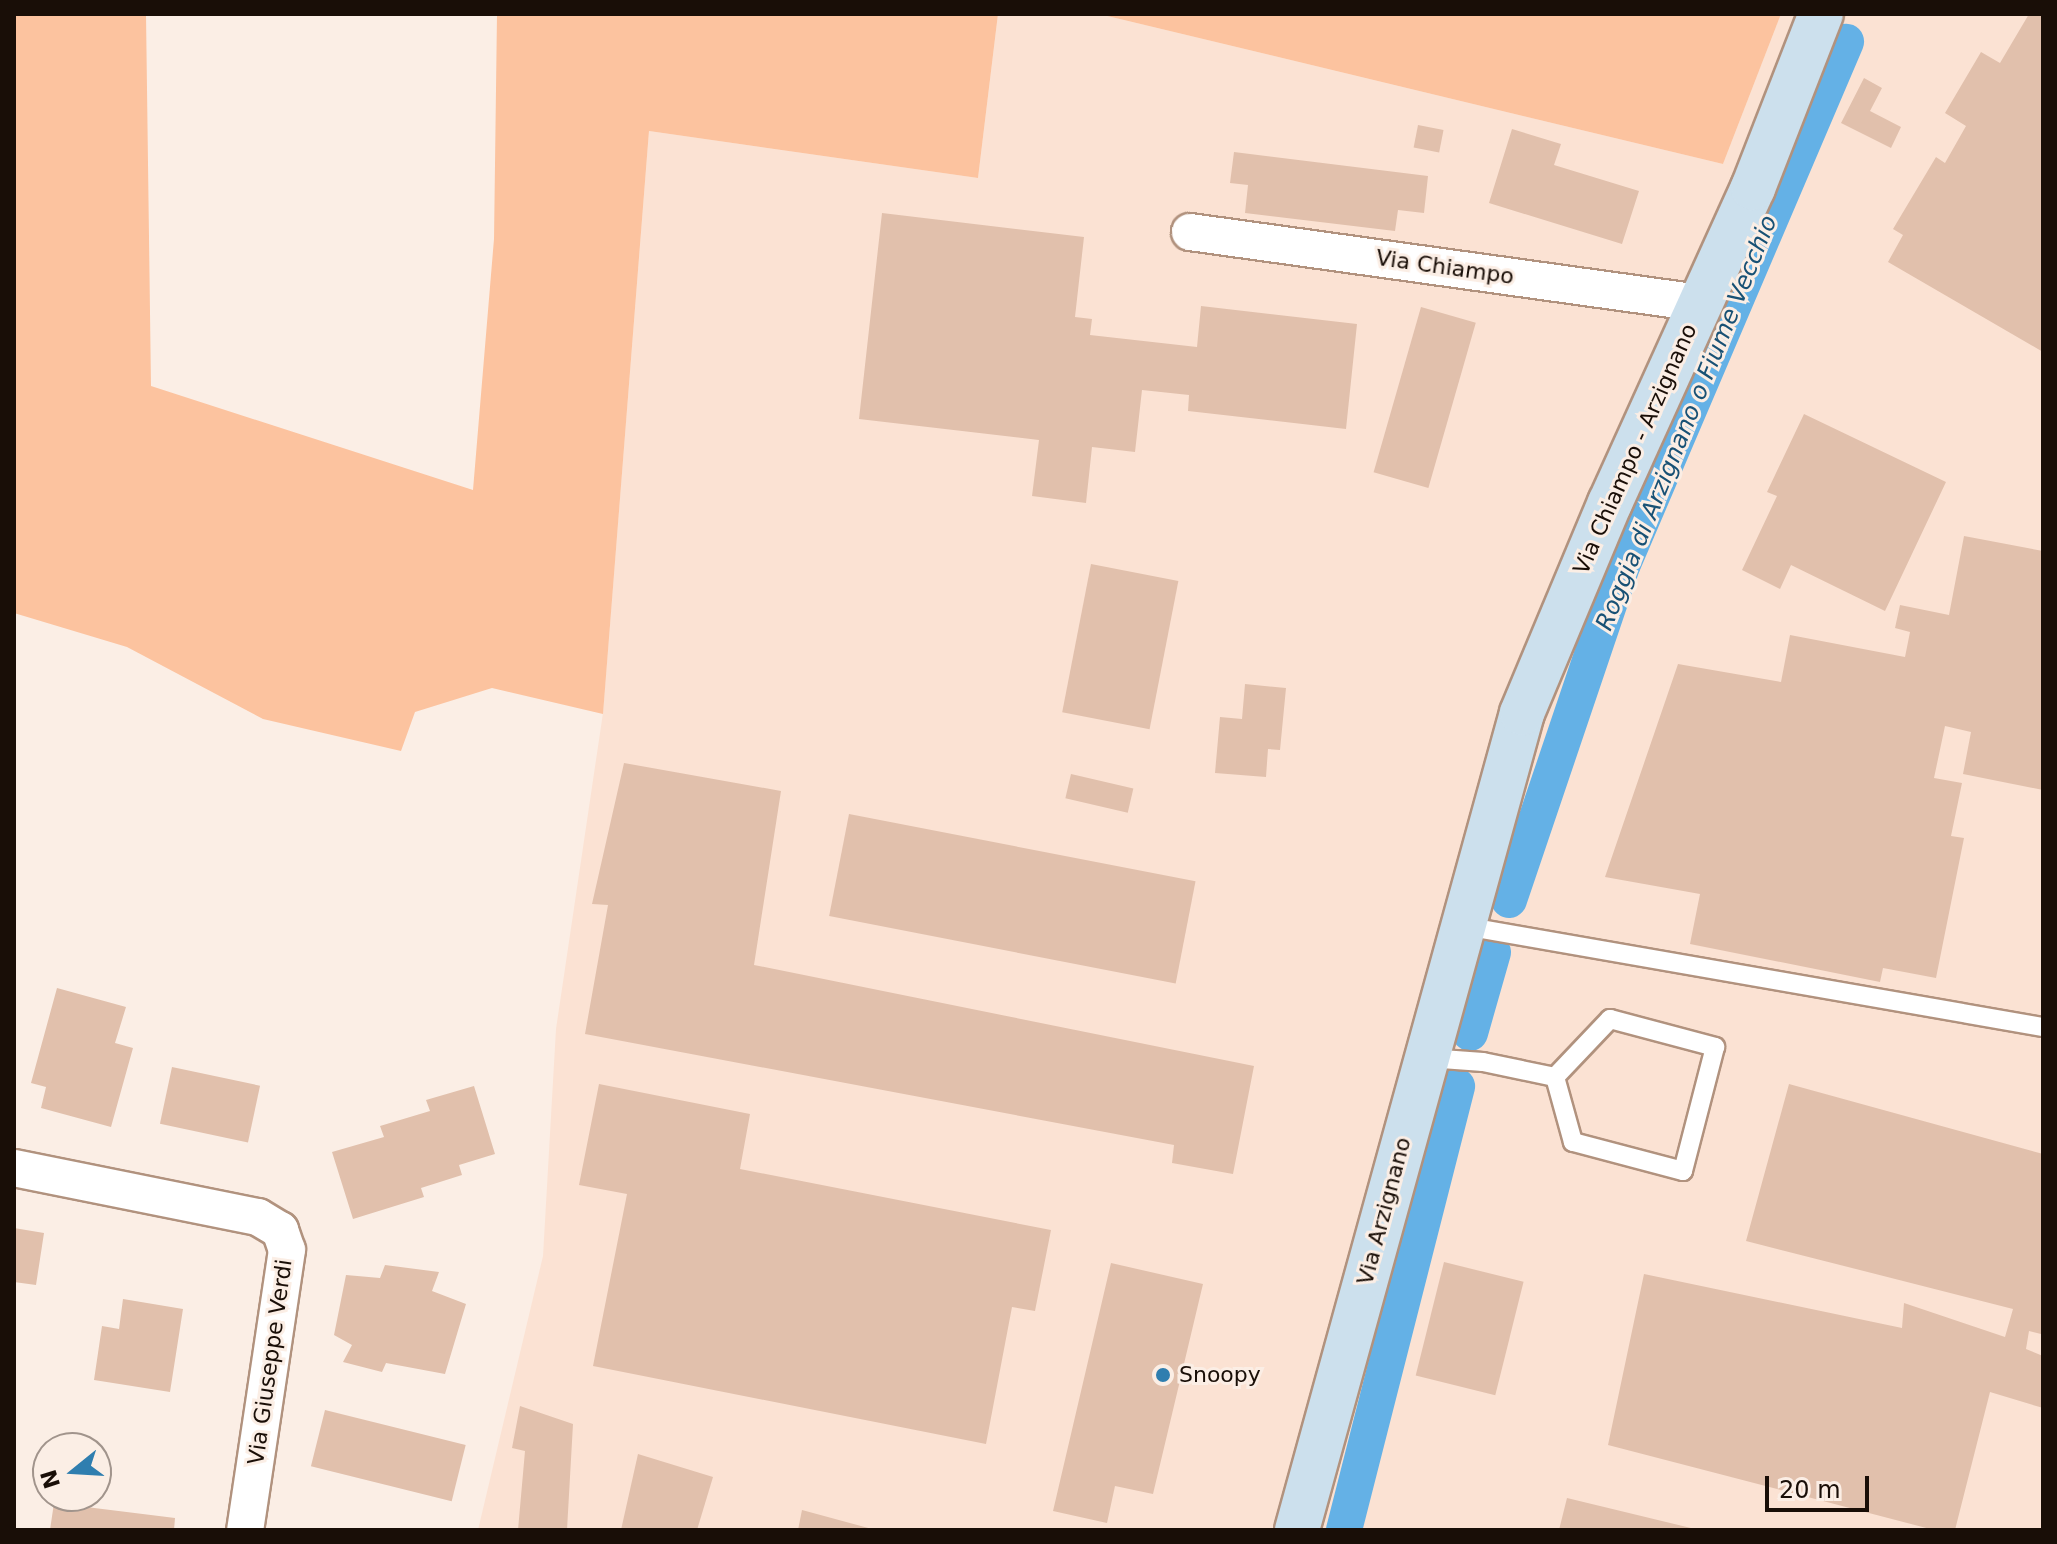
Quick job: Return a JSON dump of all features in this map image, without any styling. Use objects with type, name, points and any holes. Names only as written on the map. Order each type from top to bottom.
[{"type":"main road","name":"Via Chiampo - Arzignano","points":[[1466,909],[1522,713],[1753,188],[1821,14]]},
{"type":"main road","name":"Via Arzignano","points":[[1297,1530],[1466,909]]},
{"type":"street","name":"Via Chiampo","points":[[1190,232],[1700,303]]},
{"type":"street","name":"Via Giuseppe Verdi","points":[[14,1168],[258,1217],[280,1230],[287,1250],[245,1530]]},
{"type":"lane","points":[[1466,909],[2043,1027]]},
{"type":"lane","points":[[1610,1019],[1715,1047],[1683,1171],[1573,1142],[1555,1077],[1610,1019]]},
{"type":"lane","points":[[1425,1058],[1483,1062],[1555,1077]]},
{"type":"shaded area","points":[[14,14],[146,14],[151,386],[473,490],[494,239],[497,14],[998,14],[978,178],[649,131],[603,714],[492,688],[415,712],[401,751],[263,719],[127,647],[14,613]]},
{"type":"shaded area","points":[[998,14],[1099,14],[1723,164],[1781,14],[2043,14],[2043,1530],[478,1530],[543,1256],[556,1029],[603,713],[649,131],[978,178]]},
{"type":"shaded area","points":[[1099,14],[1781,14],[1723,164]]},
{"type":"building","points":[[2029,14],[2043,14],[2043,352],[1888,262],[1903,235],[1893,229],[1936,157],[1945,163],[1966,126],[1945,113],[1981,52],[2000,63]]},
{"type":"building","points":[[1864,78],[1882,88],[1870,111],[1901,127],[1891,148],[1841,123]]},
{"type":"building","points":[[1418,125],[1444,130],[1439,153],[1414,148]]},
{"type":"building","points":[[1512,129],[1561,144],[1554,165],[1639,191],[1622,244],[1489,203]]},
{"type":"building","points":[[1234,152],[1428,176],[1424,213],[1398,210],[1395,231],[1245,213],[1248,185],[1230,183]]},
{"type":"building","points":[[882,213],[1084,237],[1075,317],[1092,319],[1090,335],[1197,347],[1201,306],[1357,324],[1346,429],[1188,411],[1189,395],[1142,390],[1135,452],[1092,447],[1086,503],[1032,496],[1039,440],[859,419]]},
{"type":"building","points":[[1421,307],[1476,323],[1428,488],[1374,472]]},
{"type":"building","points":[[1804,414],[1946,482],[1885,611],[1791,565],[1780,589],[1742,570],[1777,496],[1767,492]]},
{"type":"building","points":[[1964,536],[2043,551],[2043,790],[1963,774],[1971,732],[1945,726],[1934,778],[1962,783],[1951,836],[1964,838],[1936,978],[1883,968],[1880,982],[1690,944],[1700,894],[1605,877],[1678,664],[1781,682],[1790,635],[1905,657],[1910,632],[1895,628],[1900,605],[1949,615]]},
{"type":"building","points":[[1091,564],[1178,581],[1150,729],[1062,712]]},
{"type":"building","points":[[1245,684],[1286,688],[1280,750],[1268,749],[1266,777],[1215,773],[1220,717],[1242,719]]},
{"type":"building","points":[[624,763],[781,791],[754,965],[1254,1066],[1233,1174],[1172,1163],[1174,1145],[585,1034],[608,905],[592,904]]},
{"type":"building","points":[[1071,774],[1133,788],[1128,813],[1065,798]]},
{"type":"building","points":[[849,814],[1196,881],[1176,983],[829,916]]},
{"type":"building","points":[[57,988],[126,1007],[115,1043],[133,1048],[111,1127],[41,1108],[46,1087],[31,1083]]},
{"type":"building","points":[[172,1067],[260,1086],[248,1142],[160,1124]]},
{"type":"building","points":[[599,1084],[750,1114],[740,1169],[1051,1230],[1035,1311],[1012,1307],[986,1444],[593,1366],[627,1194],[579,1185]]},
{"type":"building","points":[[1789,1084],[2043,1154],[2043,1327],[2041,1334],[2029,1331],[2026,1349],[2043,1356],[2043,1408],[1990,1392],[1955,1530],[1934,1530],[1608,1445],[1644,1274],[1902,1328],[1904,1303],[2005,1337],[2013,1309],[1746,1241]]},
{"type":"building","points":[[474,1086],[495,1154],[459,1165],[462,1175],[421,1188],[424,1197],[353,1219],[332,1152],[384,1137],[380,1126],[430,1111],[426,1100]]},
{"type":"building","points":[[14,1228],[44,1233],[36,1285],[14,1282]]},
{"type":"building","points":[[1444,1262],[1524,1282],[1495,1395],[1416,1376]]},
{"type":"building","points":[[1111,1263],[1203,1284],[1153,1494],[1115,1486],[1107,1523],[1053,1511]]},
{"type":"building","points":[[385,1265],[439,1272],[432,1291],[466,1304],[445,1374],[386,1363],[382,1372],[343,1362],[352,1345],[334,1335],[346,1275],[380,1278]]},
{"type":"building","points":[[123,1299],[183,1309],[170,1392],[94,1380],[102,1326],[119,1329]]},
{"type":"building","points":[[520,1406],[573,1424],[567,1530],[518,1530],[525,1451],[512,1448]]},
{"type":"building","points":[[325,1410],[466,1445],[452,1501],[311,1466]]},
{"type":"building","points":[[638,1454],[713,1477],[697,1530],[621,1530]]},
{"type":"building","points":[[1567,1498],[1695,1529],[1695,1530],[1559,1530]]},
{"type":"building","points":[[112,1510],[175,1518],[174,1530],[50,1530],[53,1512]]},
{"type":"building","points":[[802,1510],[872,1529],[798,1530]]},
{"type":"waterway","name":"Roggia di Arzignano o Fiume Vecchio","points":[[1509,900],[1623,564],[1846,42]]},
{"type":"waterway","name":"Roggia di Arzignano o Fiume Vecchio","points":[[1470,1033],[1493,952]]},
{"type":"waterway","name":"Roggia di Arzignano o Fiume Vecchio","points":[[1344,1530],[1457,1086]]},
{"type":"place","name":"Snoopy","points":[[1163,1375]]}]
